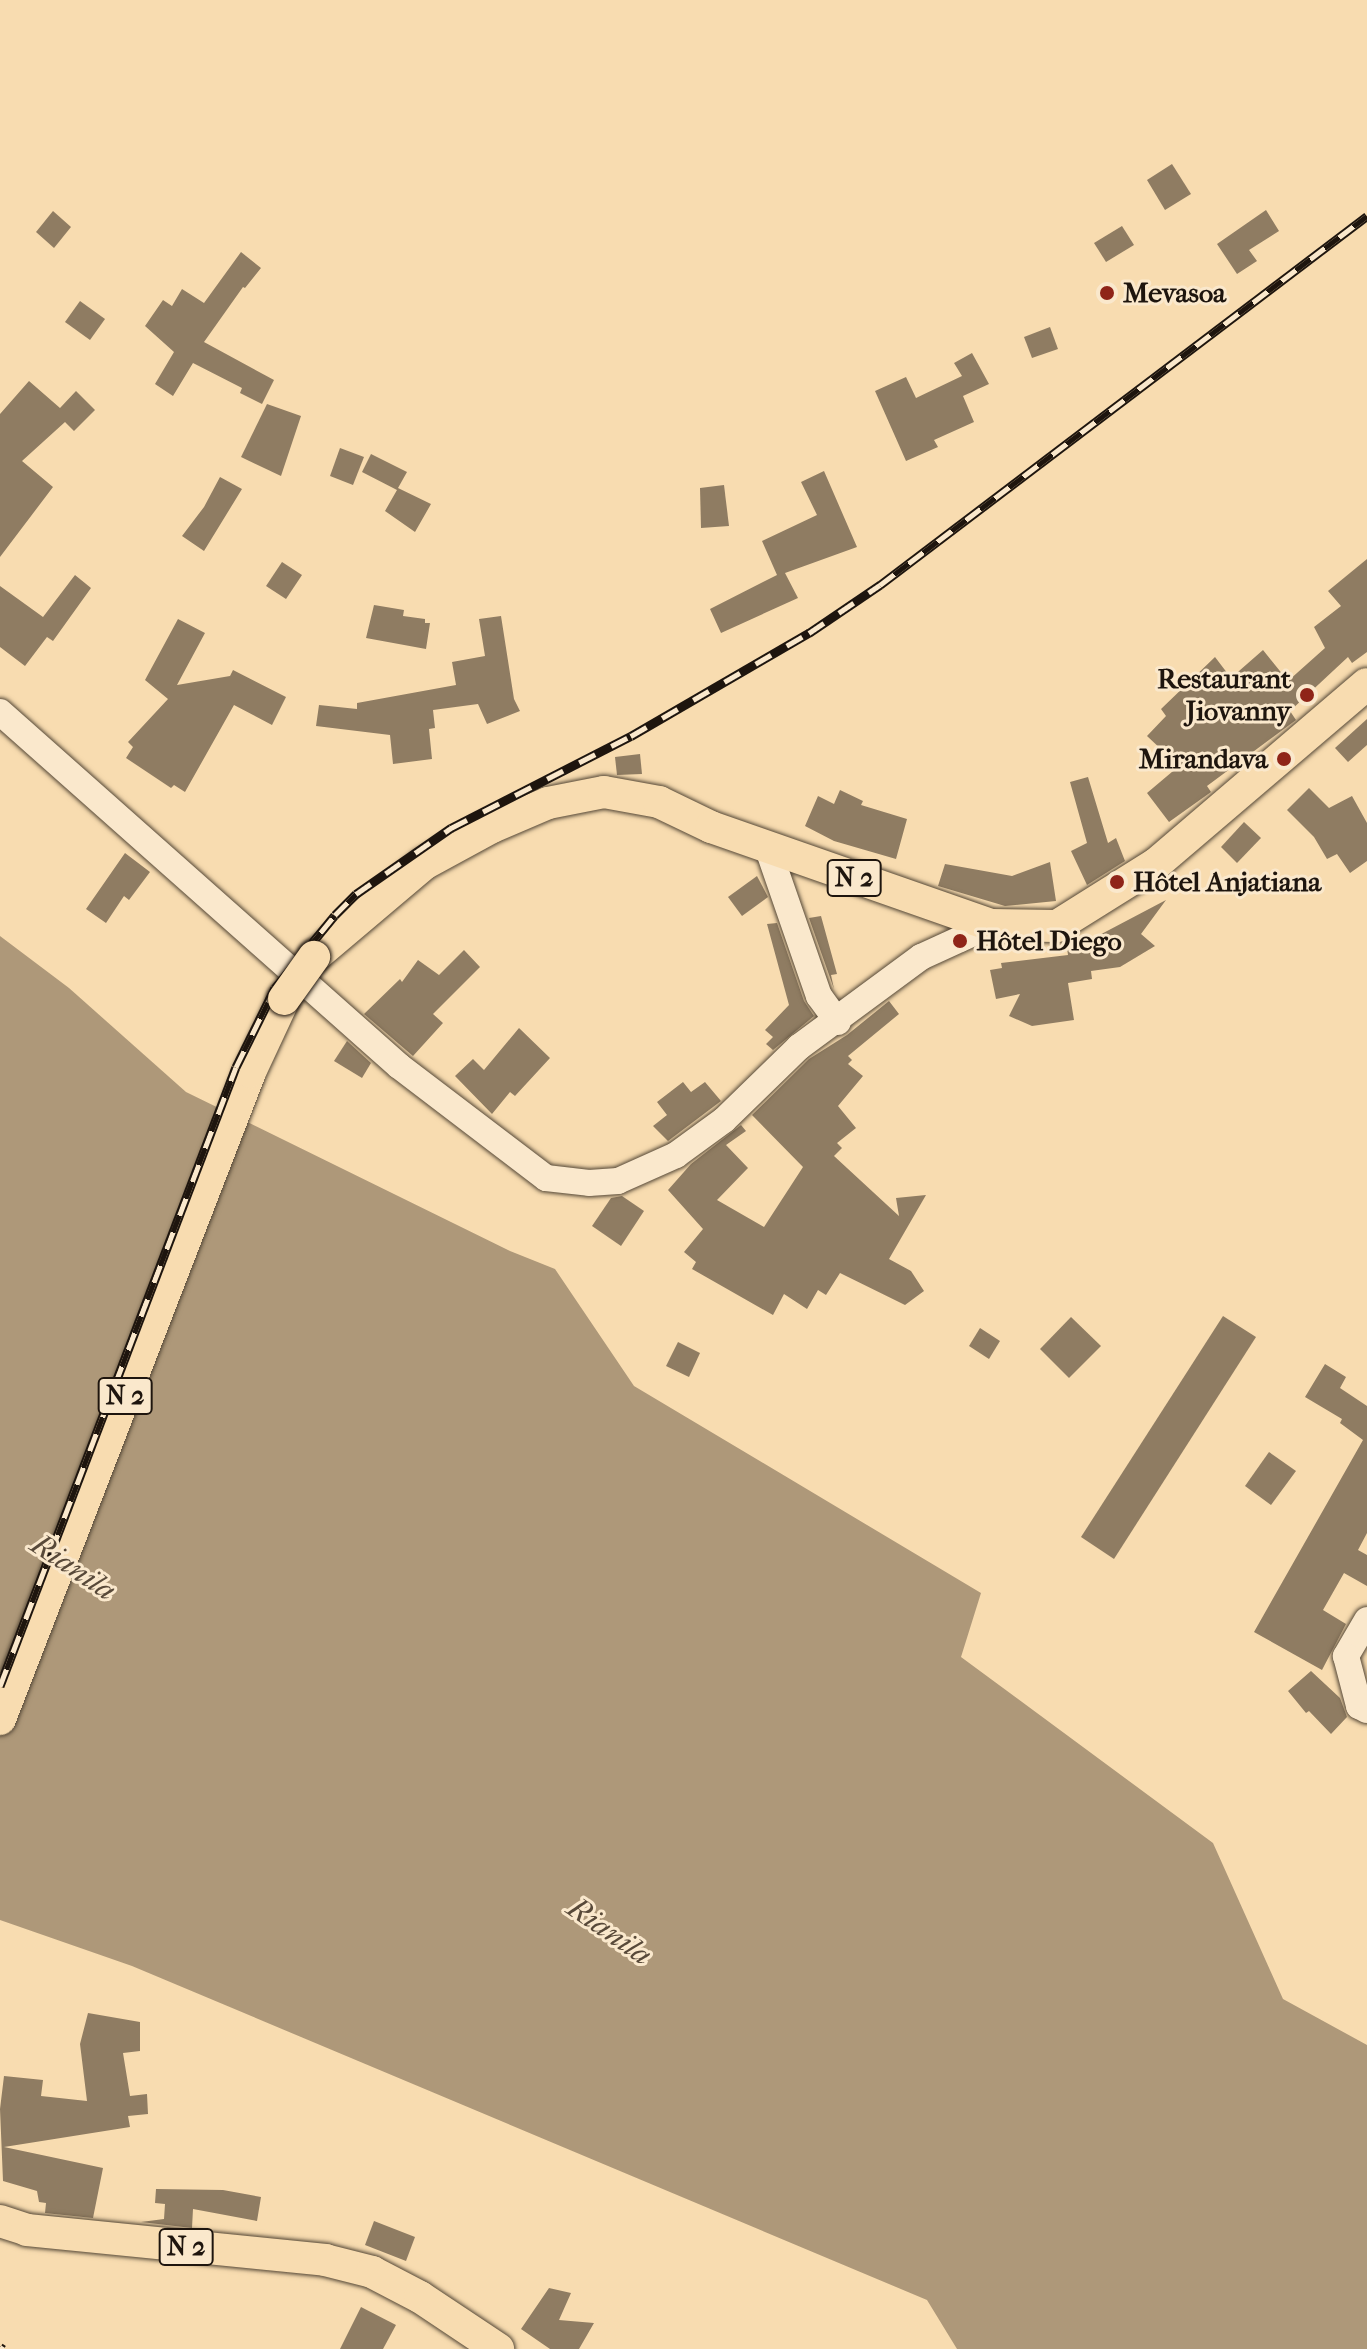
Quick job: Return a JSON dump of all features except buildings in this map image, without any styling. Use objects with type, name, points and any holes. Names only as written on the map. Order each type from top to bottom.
[{"type":"main road","name":"N 2","points":[[0,1719],[250,1072],[284,999],[314,957],[424,864],[492,827],[548,803],[604,792],[659,802],[711,827],[991,925],[1057,926],[1156,864],[1367,684]]},
{"type":"main road","name":"N 2","points":[[0,2221],[27,2230],[325,2260],[372,2272],[420,2297],[498,2349]]},
{"type":"street","points":[[0,712],[399,1066],[546,1178],[589,1183],[618,1181],[676,1155],[724,1120],[799,1047],[838,1022],[921,957],[991,925]]},
{"type":"street","points":[[767,846],[819,996],[838,1022]]},
{"type":"street","points":[[1367,1620],[1346,1656],[1359,1706],[1367,1710]]},
{"type":"water","name":"Rianila","points":[[0,936],[69,988],[186,1092],[510,1251],[555,1269],[634,1386],[981,1593],[961,1657],[1213,1843],[1283,1999],[1367,2045],[1367,2349],[957,2349],[927,2300],[132,1966],[0,1920]]},
{"type":"railway","points":[[0,1686],[236,1067],[275,988],[335,915],[356,894],[451,828],[631,736],[809,633],[880,585],[1367,216]]},
{"type":"place","name":"Mevasoa","points":[[1107,293]]},
{"type":"place","name":"Restaurant Jiovanny","points":[[1307,695]]},
{"type":"place","name":"Mirandava","points":[[1284,759]]},
{"type":"place","name":"Hôtel Anjatiana","points":[[1117,882]]},
{"type":"place","name":"Hôtel Diego","points":[[960,941]]}]
